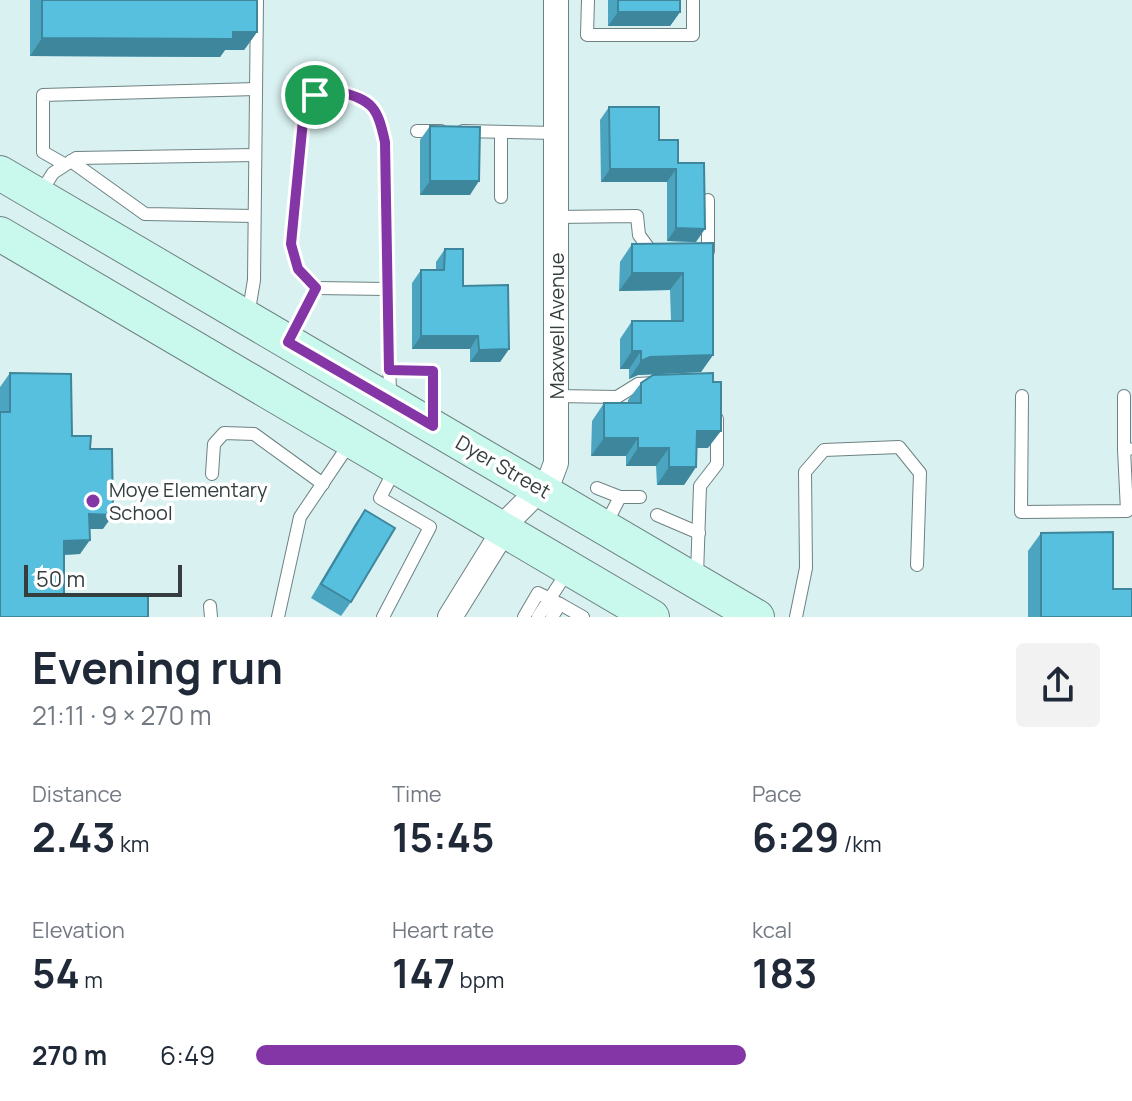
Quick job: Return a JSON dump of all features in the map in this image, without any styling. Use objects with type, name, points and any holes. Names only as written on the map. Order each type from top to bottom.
[{"type":"main road","points":[[22,185],[0,232],[396,467],[438,511],[503,529],[645,615]]},
{"type":"main road","name":"Dyer Street","points":[[22,185],[288,342],[389,386],[433,426],[757,617]]},
{"type":"street","name":"Maxwell Avenue","points":[[450,617],[503,529],[518,509],[550,479],[556,463],[556,133],[569,12]]},
{"type":"lane","points":[[248,318],[254,280],[257,0]]},
{"type":"lane","points":[[588,0],[569,12],[587,35],[693,35],[693,0]]},
{"type":"lane","points":[[254,216],[145,214],[68,162],[43,152],[43,95],[256,89]]},
{"type":"lane","points":[[387,289],[316,288],[298,269],[291,244],[298,152],[304,110],[315,95],[338,91],[364,99],[379,114],[385,142],[389,386],[433,371],[433,426]]},
{"type":"lane","points":[[417,131],[556,133]]},
{"type":"lane","points":[[501,132],[501,197]]},
{"type":"lane","points":[[22,185],[53,173],[68,162],[93,157],[255,155]]},
{"type":"lane","points":[[694,251],[708,251],[708,200]]},
{"type":"lane","points":[[556,217],[637,216],[639,235],[650,250],[665,250]]},
{"type":"lane","points":[[288,342],[316,288]]},
{"type":"lane","points":[[557,396],[617,397],[638,384],[668,383]]},
{"type":"lane","points":[[1022,396],[1021,512],[1127,511],[1128,449],[1124,396]]},
{"type":"lane","points":[[696,581],[700,486],[717,464],[717,408]]},
{"type":"lane","points":[[212,474],[214,444],[224,433],[254,434],[323,484]]},
{"type":"lane","points":[[278,617],[300,517],[351,440]]},
{"type":"lane","points":[[796,617],[806,568],[805,472],[824,450],[899,447],[920,473],[917,565]]},
{"type":"lane","points":[[597,488],[620,497],[640,497]]},
{"type":"lane","points":[[604,527],[620,497]]},
{"type":"lane","points":[[383,617],[438,511]]},
{"type":"lane","points":[[657,515],[699,533]]},
{"type":"lane","points":[[552,617],[570,568]]},
{"type":"lane","points":[[524,617],[538,593],[583,617]]},
{"type":"lane","points":[[538,617],[555,602]]},
{"type":"building","points":[[42,0],[257,0],[257,32],[233,32],[233,39],[42,38]]},
{"type":"building","points":[[618,0],[680,0],[680,12],[618,12]]},
{"type":"building","points":[[609,107],[659,107],[659,140],[678,140],[678,163],[704,163],[705,229],[676,228],[676,169],[610,169]]},
{"type":"building","points":[[430,126],[480,127],[479,181],[430,181]]},
{"type":"building","points":[[713,243],[713,355],[650,357],[641,361],[641,351],[632,351],[632,321],[683,321],[683,273],[632,273],[632,244]]},
{"type":"building","points":[[445,249],[463,249],[463,286],[508,285],[509,349],[479,350],[478,336],[421,336],[421,270],[444,270]]},
{"type":"building","points":[[10,373],[71,374],[72,436],[91,436],[90,449],[112,449],[113,515],[89,514],[90,540],[64,541],[64,595],[148,596],[148,617],[0,617],[0,412],[10,412]]},
{"type":"building","points":[[713,373],[713,382],[721,382],[721,431],[697,431],[696,467],[669,467],[669,448],[638,448],[638,438],[604,438],[604,403],[641,403],[641,383],[653,375]]},
{"type":"building","points":[[365,510],[395,528],[351,602],[321,584]]},
{"type":"building","points":[[1113,532],[1113,589],[1132,589],[1132,617],[1041,617],[1041,533]]},
{"type":"place","name":"Moye Elementary School","points":[[93,501]]},
{"type":"route","points":[[338,91],[364,99],[379,114],[385,142],[389,370],[433,371],[433,426],[288,342],[316,288],[298,269],[291,244],[304,110],[315,95],[338,91]]}]
